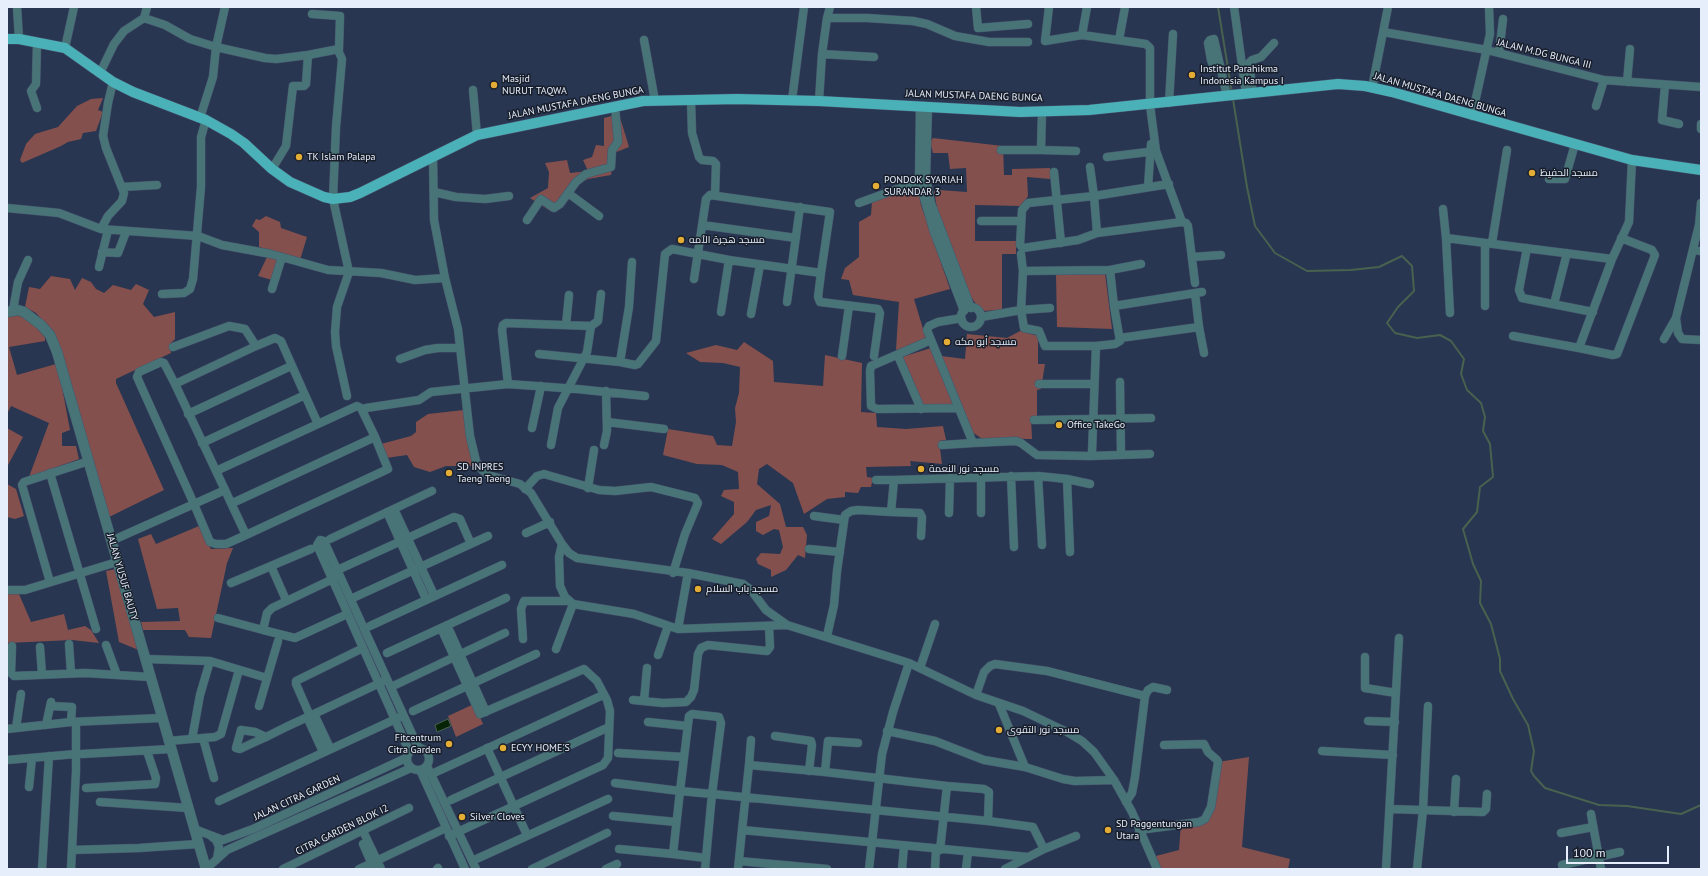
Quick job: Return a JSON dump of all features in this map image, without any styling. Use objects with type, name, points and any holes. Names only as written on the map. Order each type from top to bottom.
[{"type":"main road","points":[[7,39],[18,39],[65,48],[113,82],[133,92],[203,119],[244,143],[272,169],[290,182],[324,197],[333,199]]},
{"type":"main road","name":"JALAN MUSTAFA DAENG BUNGA","points":[[333,199],[360,194],[476,135],[615,106],[655,101],[792,100],[1042,111],[1089,110],[1150,105],[1338,84],[1372,88],[1632,160],[1701,168]]},
{"type":"street","points":[[17,7],[18,39]]},
{"type":"street","points":[[65,48],[74,7]]},
{"type":"street","points":[[100,73],[114,44],[124,31],[144,18],[147,7]]},
{"type":"street","points":[[162,294],[184,293],[190,289],[193,279],[201,187],[200,137],[213,76],[216,47],[225,7]]},
{"type":"street","points":[[792,100],[804,7]]},
{"type":"street","points":[[819,101],[826,18],[830,7]]},
{"type":"street","points":[[976,7],[978,28],[1028,24]]},
{"type":"street","points":[[1050,7],[1045,41],[1082,35],[1146,44],[1150,48],[1150,105],[1154,152],[1148,187]]},
{"type":"street","points":[[1082,35],[1087,7]]},
{"type":"street","points":[[1119,40],[1125,7]]},
{"type":"street","points":[[1234,7],[1248,94]]},
{"type":"street","points":[[1372,88],[1388,7]]},
{"type":"street","points":[[1472,116],[1490,34],[1489,7]]},
{"type":"street","points":[[312,14],[340,16],[338,50],[342,59],[336,127],[333,199],[349,272],[337,307],[335,332],[336,346],[347,396]]},
{"type":"street","points":[[144,18],[165,25],[190,39],[216,47],[266,58],[276,59],[308,56],[338,50]]},
{"type":"street","points":[[826,18],[867,18],[913,21],[927,24],[955,36],[989,42],[1028,42]]},
{"type":"street","points":[[1499,53],[1503,19]]},
{"type":"street","name":"JALAN M.DG BUNGA III","points":[[1383,32],[1487,50],[1604,80],[1701,87]]},
{"type":"street","points":[[1169,103],[1173,34]]},
{"type":"street","points":[[644,40],[655,101]]},
{"type":"street","points":[[37,43],[36,84],[31,91],[37,108]]},
{"type":"street","points":[[1248,94],[1249,63],[1252,60],[1261,58],[1274,43]]},
{"type":"street","points":[[1627,82],[1630,48]]},
{"type":"street","points":[[822,54],[874,57]]},
{"type":"street","points":[[272,169],[286,146],[293,86],[305,85],[308,56]]},
{"type":"street","points":[[1220,65],[1228,96]]},
{"type":"street","points":[[1596,106],[1604,80]]},
{"type":"street","points":[[99,266],[104,229],[108,216],[122,201],[124,193],[106,148],[104,136],[108,103],[113,82]]},
{"type":"street","points":[[1666,85],[1662,120],[1679,124]]},
{"type":"street","points":[[473,90],[476,135]]},
{"type":"street","points":[[690,100],[692,133],[699,157],[702,160],[713,161],[716,164],[715,195]]},
{"type":"street","points":[[527,220],[541,199],[554,208],[576,182],[586,174],[611,167],[612,150],[618,142],[615,106]]},
{"type":"street","points":[[924,106],[919,181],[934,232],[967,309]]},
{"type":"street","points":[[1041,150],[1042,111]]},
{"type":"street","points":[[1701,124],[1701,129]]},
{"type":"street","points":[[923,125],[926,178],[932,203],[967,309],[962,320]]},
{"type":"street","points":[[1549,179],[1564,179],[1575,144]]},
{"type":"street","points":[[1001,150],[1076,151]]},
{"type":"street","points":[[1485,306],[1489,243],[1507,150]]},
{"type":"street","points":[[1107,157],[1154,152]]},
{"type":"street","points":[[1154,152],[1170,184],[1182,222]]},
{"type":"street","points":[[433,156],[434,220],[445,278],[458,330],[470,436],[478,466],[488,475],[520,484],[525,490],[531,493],[562,544],[569,553],[577,558],[673,573],[688,573],[743,584],[750,590],[766,610],[787,625]]},
{"type":"street","points":[[1579,348],[1629,216],[1632,160]]},
{"type":"street","points":[[1090,167],[1097,233]]},
{"type":"street","points":[[1054,172],[1061,243]]},
{"type":"street","points":[[859,203],[919,181]]},
{"type":"street","points":[[1170,184],[1094,196],[1028,203],[1022,210],[1020,221],[1021,248],[1061,243],[1097,233],[1182,222],[1186,223],[1188,226],[1195,283]]},
{"type":"street","points":[[122,187],[157,185]]},
{"type":"street","points":[[434,192],[456,197],[485,199],[509,196]]},
{"type":"street","points":[[568,193],[599,216]]},
{"type":"street","points":[[694,279],[706,199],[710,195],[830,212],[818,297],[820,302],[876,308],[879,311],[874,356]]},
{"type":"street","points":[[1664,339],[1676,318],[1697,251],[1701,203]]},
{"type":"street","points":[[787,302],[800,207]]},
{"type":"street","points":[[7,208],[59,213],[104,229],[126,232],[196,236],[222,245],[282,257],[328,270],[349,272],[381,272],[415,280],[445,278]]},
{"type":"street","points":[[1443,209],[1450,313]]},
{"type":"street","points":[[981,222],[1020,221]]},
{"type":"street","points":[[702,225],[796,238]]},
{"type":"street","points":[[102,252],[118,253],[126,232]]},
{"type":"street","points":[[1446,238],[1612,259]]},
{"type":"street","points":[[1513,336],[1613,355],[1617,354],[1655,255],[1652,250],[1621,238]]},
{"type":"street","points":[[1527,248],[1519,290],[1520,296],[1523,299],[1593,312]]},
{"type":"street","points":[[539,354],[583,357],[635,365],[638,364],[656,341],[666,252],[672,249],[697,255],[821,273]]},
{"type":"street","points":[[1554,304],[1567,253]]},
{"type":"street","points":[[1021,254],[1023,271],[1020,310],[1024,328],[1040,332],[1045,346],[1096,346],[1117,343],[1120,338],[1114,306],[1110,270]]},
{"type":"street","points":[[1192,257],[1221,255]]},
{"type":"street","points":[[272,289],[282,257]]},
{"type":"street","points":[[10,311],[18,282],[28,260]]},
{"type":"street","points":[[720,312],[729,260]]},
{"type":"street","points":[[620,362],[629,307],[632,262]]},
{"type":"street","points":[[1023,271],[1110,270],[1141,264]]},
{"type":"street","points":[[751,314],[760,265]]},
{"type":"street","points":[[1114,306],[1199,292],[1199,327],[1204,353]]},
{"type":"street","points":[[551,445],[558,408],[589,345],[592,326],[598,321],[601,294]]},
{"type":"street","points":[[566,325],[569,295]]},
{"type":"street","points":[[842,356],[850,306]]},
{"type":"street","points":[[981,317],[1020,310],[1050,308]]},
{"type":"street","points":[[967,309],[976,309],[981,317]]},
{"type":"street","name":"JALAN YUSUF BAUTY","points":[[10,311],[24,312],[50,335],[57,352],[161,718],[206,869]]},
{"type":"street","points":[[973,442],[927,330],[929,326],[938,322],[961,318],[966,326],[974,327],[978,324],[981,317]]},
{"type":"street","points":[[1676,318],[1678,333],[1682,339],[1701,340]]},
{"type":"street","points":[[508,384],[502,330],[503,325],[506,323],[592,326]]},
{"type":"street","points":[[173,347],[229,326],[238,326],[245,329],[256,346]]},
{"type":"street","points":[[1120,338],[1199,327]]},
{"type":"street","points":[[175,384],[256,346],[278,338],[281,341],[318,424]]},
{"type":"street","points":[[931,340],[898,356],[872,365],[870,368],[871,406],[877,409],[958,408]]},
{"type":"street","points":[[1090,456],[1092,453],[1092,420],[1096,346]]},
{"type":"street","points":[[400,359],[432,349],[460,348]]},
{"type":"street","points":[[898,356],[921,409]]},
{"type":"street","points":[[216,471],[350,408],[359,406],[375,437],[388,469],[246,535],[226,544],[213,544],[210,542],[136,375],[162,362],[175,384],[246,535]]},
{"type":"street","points":[[188,414],[291,366]]},
{"type":"street","points":[[1120,382],[1121,455]]},
{"type":"street","points":[[366,408],[419,400],[430,392],[508,384],[606,391],[645,396]]},
{"type":"street","points":[[1039,384],[1094,384]]},
{"type":"street","points":[[532,428],[540,386]]},
{"type":"street","points":[[604,445],[607,422],[606,391]]},
{"type":"street","points":[[202,443],[305,395]]},
{"type":"street","points":[[1034,420],[1151,418]]},
{"type":"street","points":[[607,422],[664,429]]},
{"type":"street","points":[[231,503],[375,437]]},
{"type":"street","points":[[942,445],[973,442],[1016,441],[1037,455],[1090,456],[1150,454]]},
{"type":"street","points":[[588,488],[594,450]]},
{"type":"street","points":[[50,582],[22,485],[24,482],[89,461]]},
{"type":"street","points":[[50,473],[96,629]]},
{"type":"street","points":[[525,490],[535,478],[542,474],[588,488],[614,491],[651,487],[696,500],[698,505],[685,534],[673,573]]},
{"type":"street","points":[[1012,476],[1014,547]]},
{"type":"street","points":[[1038,476],[1042,545]]},
{"type":"street","points":[[876,480],[1038,476],[1067,479],[1090,484]]},
{"type":"street","points":[[981,477],[981,513]]},
{"type":"street","points":[[949,513],[950,478]]},
{"type":"street","points":[[1067,479],[1070,552]]},
{"type":"street","points":[[891,512],[894,480]]},
{"type":"street","points":[[111,541],[225,490]]},
{"type":"street","points":[[330,539],[432,491]]},
{"type":"street","points":[[390,510],[417,569],[426,599]]},
{"type":"street","points":[[827,636],[834,605],[844,520],[848,512],[854,510],[920,512],[922,517],[921,536]]},
{"type":"street","points":[[814,516],[844,520]]},
{"type":"street","points":[[263,630],[269,610],[404,539],[454,517],[460,519],[471,544]]},
{"type":"street","points":[[526,533],[550,522]]},
{"type":"street","points":[[355,597],[488,536]]},
{"type":"street","points":[[562,544],[559,558],[560,586],[562,593],[571,602]]},
{"type":"street","points":[[231,583],[311,549]]},
{"type":"street","points":[[809,549],[840,552]]},
{"type":"street","points":[[8,590],[25,590],[117,562]]},
{"type":"street","points":[[370,626],[434,595],[502,565]]},
{"type":"street","points":[[271,566],[286,600]]},
{"type":"street","points":[[417,569],[434,595]]},
{"type":"street","points":[[678,629],[688,573]]},
{"type":"street","points":[[335,574],[389,683],[418,747],[424,749],[428,754],[429,761],[419,768]]},
{"type":"street","points":[[335,574],[395,718],[408,755],[419,768],[458,831],[476,869]]},
{"type":"street","points":[[387,653],[506,598]]},
{"type":"street","points":[[523,639],[521,609],[524,601],[571,602],[634,614],[678,629],[787,625],[827,636],[909,663],[976,695],[1023,711],[1082,741],[1094,752],[1114,780],[1140,830],[1157,869]]},
{"type":"street","points":[[556,649],[571,602]]},
{"type":"street","points":[[218,618],[295,638],[343,616]]},
{"type":"street","points":[[920,668],[935,624]]},
{"type":"street","points":[[658,655],[668,626]]},
{"type":"street","points":[[633,700],[663,704],[686,702],[694,690],[698,654],[701,648],[708,645],[767,651],[770,648],[769,626]]},
{"type":"street","points":[[359,869],[374,864],[447,832],[458,831],[603,765],[608,758],[610,711],[607,700],[603,695],[597,681],[584,669],[483,713],[444,627]]},
{"type":"street","points":[[266,737],[380,684],[389,683],[457,655],[505,633]]},
{"type":"street","points":[[1386,869],[1400,638]]},
{"type":"street","points":[[260,706],[278,641]]},
{"type":"street","points":[[69,644],[72,673]]},
{"type":"street","points":[[106,645],[117,675]]},
{"type":"street","points":[[12,646],[12,675],[72,673],[150,677]]},
{"type":"street","points":[[40,648],[42,674]]},
{"type":"street","points":[[326,750],[296,681],[359,650]]},
{"type":"street","points":[[413,711],[536,654]]},
{"type":"street","points":[[1365,657],[1365,688],[1396,693]]},
{"type":"street","points":[[145,658],[210,661],[267,678]]},
{"type":"street","points":[[192,739],[200,695],[210,661]]},
{"type":"street","points":[[869,869],[879,778],[887,732],[909,663]]},
{"type":"street","points":[[976,695],[984,672],[990,666],[995,664],[1047,671],[1146,696]]},
{"type":"street","points":[[644,701],[647,668]]},
{"type":"street","points":[[7,760],[79,754],[147,751],[192,739],[215,737],[221,734],[239,670]]},
{"type":"street","points":[[1126,802],[1132,793],[1148,690],[1153,687],[1167,690]]},
{"type":"street","points":[[21,694],[11,728],[74,722],[161,718]]},
{"type":"street","points":[[436,772],[603,695]]},
{"type":"street","points":[[46,725],[51,704],[72,707],[79,754],[71,869]]},
{"type":"street","points":[[999,704],[1025,768]]},
{"type":"street","points":[[1417,869],[1423,810],[1428,706]]},
{"type":"street","points":[[673,854],[688,717],[692,714],[720,718],[705,869]]},
{"type":"street","points":[[219,801],[404,715]]},
{"type":"street","points":[[1368,721],[1395,722]]},
{"type":"street","points":[[648,722],[687,726]]},
{"type":"street","points":[[451,800],[609,727]]},
{"type":"street","points":[[887,732],[935,741],[975,757],[1075,781],[1114,780]]},
{"type":"street","points":[[775,736],[811,741],[812,745],[809,771]]},
{"type":"street","points":[[203,738],[214,778]]},
{"type":"street","points":[[751,740],[738,865],[827,869]]},
{"type":"street","points":[[825,772],[828,741],[858,743]]},
{"type":"street","points":[[1140,830],[1199,822],[1205,819],[1211,807],[1218,762],[1217,760],[1208,752],[1204,744],[1164,745]]},
{"type":"street","name":"JALAN CITRA GARDEN","points":[[223,840],[253,829],[408,755],[418,747]]},
{"type":"street","points":[[484,750],[525,836]]},
{"type":"street","points":[[86,788],[155,784],[156,778],[147,751]]},
{"type":"street","points":[[1322,751],[1393,755]]},
{"type":"street","points":[[618,753],[684,757]]},
{"type":"street","points":[[42,869],[49,756]]},
{"type":"street","points":[[29,787],[32,758]]},
{"type":"street","points":[[748,765],[984,789],[990,792],[988,821]]},
{"type":"street","points":[[419,768],[465,869]]},
{"type":"street","name":"JALAN CITRA GARDEN","points":[[206,869],[227,850],[419,768]]},
{"type":"street","points":[[1454,812],[1456,779]]},
{"type":"street","points":[[615,783],[876,811],[988,821],[1031,827],[1035,830],[1044,849]]},
{"type":"street","points":[[934,869],[944,817],[947,786]]},
{"type":"street","points":[[1390,809],[1483,812],[1486,809],[1487,794]]},
{"type":"street","points":[[472,861],[608,799]]},
{"type":"street","points":[[100,802],[188,808]]},
{"type":"street","name":"CITRA GARDEN BLOK I2","points":[[283,869],[409,808]]},
{"type":"street","points":[[1591,814],[1601,869]]},
{"type":"street","points":[[613,816],[676,822]]},
{"type":"street","points":[[1561,833],[1593,827]]},
{"type":"street","points":[[194,828],[223,840],[227,850]]},
{"type":"street","points":[[742,830],[1028,857]]},
{"type":"street","points":[[360,832],[374,864],[381,869]]},
{"type":"street","points":[[207,833],[216,840],[219,847],[216,859]]},
{"type":"street","points":[[539,868],[607,833]]},
{"type":"street","points":[[1005,869],[1044,849],[1076,836]]},
{"type":"street","points":[[72,850],[198,844]]},
{"type":"street","points":[[902,869],[904,846]]},
{"type":"street","points":[[619,849],[706,858]]},
{"type":"street","points":[[966,869],[968,852]]},
{"type":"street","points":[[1562,865],[1620,852]]},
{"type":"street","points":[[606,869],[617,864]]},
{"type":"shaded area","points":[[103,98],[98,110],[103,112],[96,131],[83,133],[81,139],[68,142],[22,163],[20,160],[26,144],[35,134],[58,127],[77,106],[91,99]]},
{"type":"shaded area","points":[[619,114],[629,147],[614,153],[611,175],[588,179],[580,183],[558,210],[552,212],[530,198],[548,188],[549,172],[545,163],[567,160],[570,173],[588,171],[583,160],[592,157],[596,145],[604,146],[604,118]]},
{"type":"shaded area","points":[[933,138],[1003,146],[1004,175],[1012,175],[1012,169],[1050,168],[1050,179],[1027,177],[1028,196],[1021,206],[975,205],[975,241],[1016,241],[1016,254],[1002,254],[1002,310],[981,311],[971,297],[937,208],[934,191],[967,192],[966,168],[950,169],[948,153],[933,153],[930,142]]},
{"type":"shaded area","points":[[917,183],[921,205],[950,289],[914,299],[927,342],[896,350],[899,302],[853,295],[849,280],[841,279],[845,268],[859,257],[859,222],[871,215],[872,201]]},
{"type":"shaded area","points":[[266,216],[280,222],[281,228],[307,237],[300,260],[259,247],[259,232],[252,226],[256,219],[260,220]]},
{"type":"shaded area","points":[[267,257],[280,260],[272,280],[258,276]]},
{"type":"shaded area","points":[[1105,273],[1112,329],[1057,327],[1056,274]]},
{"type":"shaded area","points":[[51,276],[70,279],[75,290],[82,278],[91,282],[96,289],[104,293],[113,285],[131,290],[136,284],[149,290],[143,304],[154,317],[175,312],[175,339],[169,345],[171,353],[116,379],[116,383],[164,490],[107,518],[53,332],[36,313],[25,307],[29,287],[40,289]]},
{"type":"shaded area","points":[[15,314],[31,321],[45,337],[45,341],[9,347],[17,375],[56,364],[70,430],[62,433],[62,446],[76,446],[79,459],[29,477],[49,423],[11,406],[7,414],[7,317]]},
{"type":"shaded area","points":[[1020,331],[1038,336],[1038,364],[1045,364],[1041,389],[1037,390],[1037,417],[1031,418],[1032,439],[981,438],[972,432],[941,356],[965,359],[967,334],[1007,338]]},
{"type":"shaded area","points":[[744,342],[773,361],[774,382],[823,386],[825,355],[862,363],[861,412],[876,413],[877,427],[906,429],[943,426],[946,440],[939,441],[942,464],[910,461],[911,466],[866,467],[867,477],[873,478],[871,487],[861,487],[858,493],[845,492],[845,497],[827,499],[804,514],[793,483],[767,464],[759,469],[757,484],[780,504],[786,527],[803,527],[807,535],[805,558],[798,555],[786,570],[771,577],[771,570],[758,564],[756,559],[761,553],[780,554],[783,547],[779,530],[774,529],[763,535],[756,531],[756,522],[769,516],[771,505],[756,510],[747,522],[721,544],[712,539],[734,514],[734,502],[721,496],[724,490],[739,489],[738,472],[722,465],[697,464],[663,455],[668,429],[713,436],[717,445],[732,446],[736,422],[735,408],[739,393],[740,367],[723,363],[700,362],[686,353],[716,345],[737,350]]},
{"type":"shaded area","points":[[931,348],[953,404],[923,405],[902,357]]},
{"type":"shaded area","points":[[464,410],[473,466],[446,466],[430,472],[414,467],[407,455],[386,458],[381,444],[411,436],[416,432],[416,422],[428,414]]},
{"type":"shaded area","points":[[7,428],[23,437],[7,467]]},
{"type":"shaded area","points":[[7,484],[16,489],[24,516],[15,519],[7,517]]},
{"type":"shaded area","points":[[199,526],[211,549],[233,548],[227,563],[211,638],[189,637],[185,630],[143,630],[141,622],[180,621],[178,608],[157,609],[138,539],[151,534],[156,544]]},
{"type":"shaded area","points":[[116,569],[141,651],[119,642],[106,571]]},
{"type":"shaded area","points":[[7,592],[19,594],[31,622],[64,614],[68,630],[85,626],[91,630],[99,643],[72,640],[7,643]]},
{"type":"shaded area","points":[[474,704],[483,724],[456,737],[448,716]]},
{"type":"shaded area","points":[[448,719],[451,726],[437,732],[435,725]]},
{"type":"shaded area","points":[[1249,757],[1242,847],[1290,859],[1288,869],[1161,869],[1156,856],[1179,850],[1181,823],[1209,817],[1218,762]]},
{"type":"waterway","points":[[1218,7],[1232,93]]},
{"type":"waterway","points":[[1233,99],[1247,187],[1255,226],[1275,253],[1307,271],[1351,270],[1379,267],[1402,256],[1412,266],[1414,291],[1398,307],[1387,323],[1395,333],[1417,338],[1440,335],[1451,341],[1464,359],[1461,374],[1467,390],[1481,403],[1485,417],[1483,431],[1490,444],[1493,477],[1480,487],[1477,512],[1463,529],[1473,564],[1481,581],[1480,603],[1491,624],[1500,659],[1500,671],[1513,699],[1528,725],[1534,751],[1531,771],[1534,776],[1545,788],[1599,805],[1627,806],[1681,814],[1701,805]]},
{"type":"place","name":"Institut Parahikma Indonesia Kampus I","points":[[1192,75]]},
{"type":"place","name":"Masjid NURUT TAQWA","points":[[494,85]]},
{"type":"place","name":"TK Islam Palapa","points":[[299,157]]},
{"type":"place","name":"مسجد الحفيظ","points":[[1532,173]]},
{"type":"place","name":"PONDOK SYARIAH SURANDAR 3","points":[[876,186]]},
{"type":"place","name":"مسجد هجرة الأمه","points":[[681,240]]},
{"type":"place","name":"مسجد أبو مكه","points":[[947,342]]},
{"type":"place","name":"Office TakeGo","points":[[1059,425]]},
{"type":"place","name":"مسجد نور النعمة","points":[[921,469]]},
{"type":"place","name":"SD INPRES Taeng Taeng","points":[[449,473]]},
{"type":"place","name":"مسجد باب السلام","points":[[698,589]]},
{"type":"place","name":"مسجد نور التقوى","points":[[999,730]]},
{"type":"place","name":"Fitcentrum Citra Garden","points":[[449,744]]},
{"type":"place","name":"ECYY HOME'S","points":[[503,748]]},
{"type":"place","name":"Silver Cloves","points":[[462,817]]},
{"type":"place","name":"SD Paggentungan Utara","points":[[1108,830]]}]
